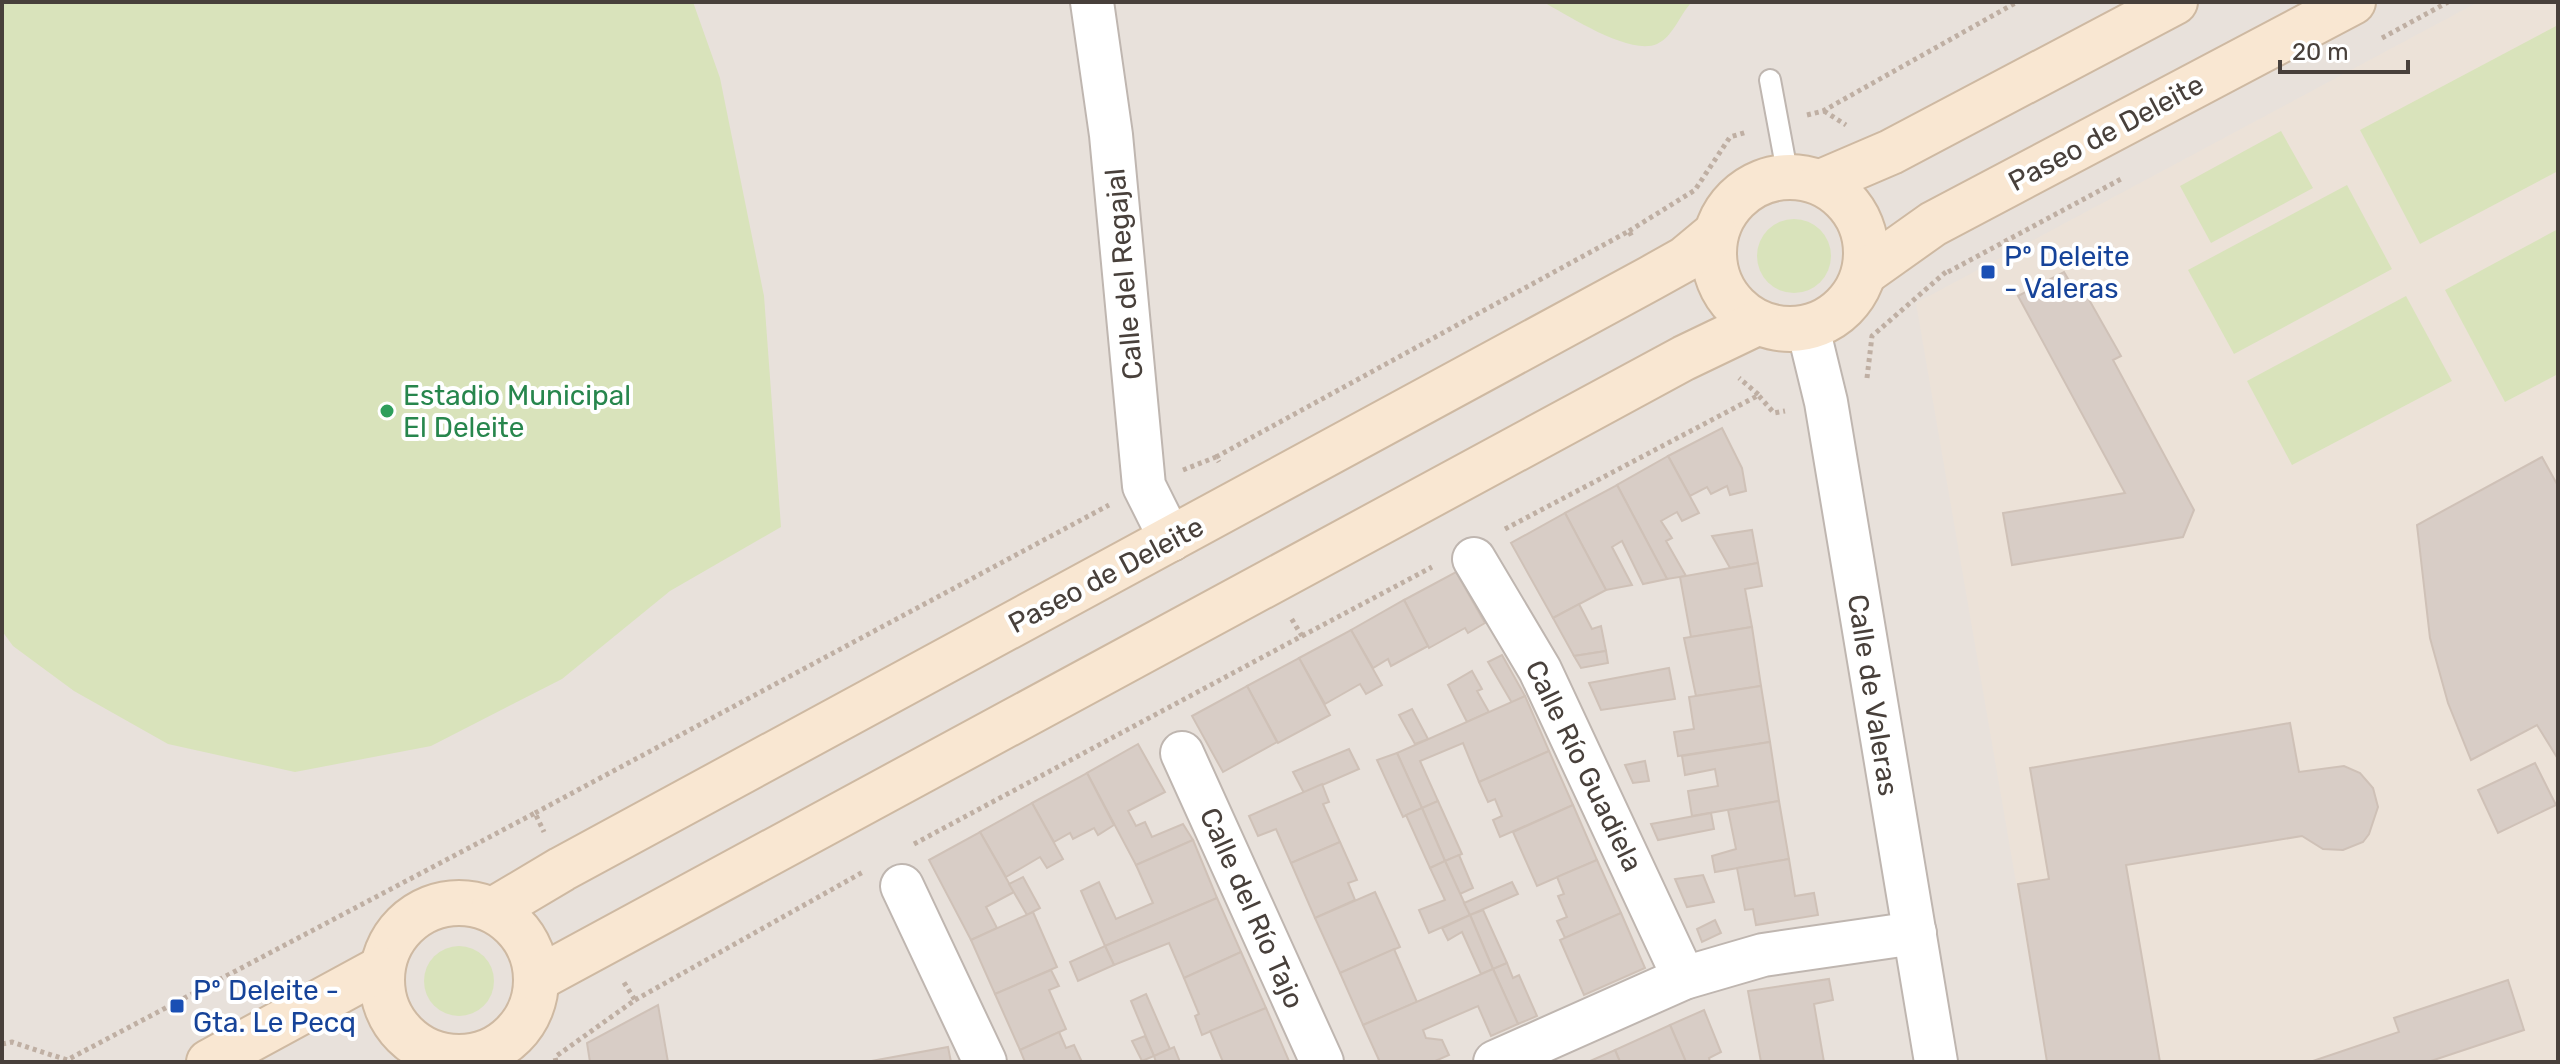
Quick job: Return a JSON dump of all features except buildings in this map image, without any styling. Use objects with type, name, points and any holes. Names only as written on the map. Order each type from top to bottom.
[{"type":"main road","points":[[1804,180],[1843,198],[1859,220],[1867,246],[1864,273],[1853,298],[1833,317],[1808,328],[1782,330],[1757,323],[1735,308],[1720,286],[1713,261],[1715,234],[1725,212],[1742,193],[1764,181],[1804,180],[1891,152],[2175,2]]},
{"type":"main road","name":"Paseo de Deleite","points":[[1864,273],[1933,224],[2353,2]]},
{"type":"main road","name":"Paseo de Deleite","points":[[493,910],[562,869],[1651,278],[1685,259],[1715,234]]},
{"type":"main road","points":[[537,979],[1684,358],[1757,323]]},
{"type":"main road","points":[[455,904],[493,910],[511,922],[525,938],[537,979],[527,1018],[500,1055],[456,1058],[397,1053],[396,1027],[385,1005],[380,969],[398,933],[418,914],[455,904]]},
{"type":"main road","points":[[209,1062],[380,969]]},
{"type":"street","name":"Calle del Regajal","points":[[1092,2],[1111,135],[1144,486],[1171,540]]},
{"type":"street","name":"Calle de Valeras","points":[[1808,328],[1826,402],[1936,1062]]},
{"type":"street","name":"Calle Río Guadiela","points":[[1470,552],[1540,670],[1684,978]]},
{"type":"street","name":"Calle del Río Tajo","points":[[1182,753],[1322,1062]]},
{"type":"street","points":[[885,878],[985,1062]]},
{"type":"street","points":[[1495,1062],[1684,978],[1763,955],[1915,933]]},
{"type":"lane","points":[[1770,80],[1779,122],[1804,180]]},
{"type":"path","points":[[2,1044],[12,1042],[67,1060],[1144,486],[1216,457],[1629,231],[1695,190],[1730,137],[1823,111],[2017,2]]},
{"type":"path","points":[[1736,375],[1774,413],[1865,394],[1872,336],[1948,272],[1933,224]]},
{"type":"path","points":[[1629,231],[1651,278]]},
{"type":"path","points":[[911,846],[1302,636],[1470,552],[1759,395]]},
{"type":"path","points":[[1216,457],[1236,505]]},
{"type":"path","points":[[1269,583],[1302,636]]},
{"type":"path","points":[[535,813],[562,869]]},
{"type":"path","points":[[556,1062],[555,1057],[635,1000],[885,878]]},
{"type":"path","points":[[599,943],[635,1000]]},
{"type":"shaded area","points":[[2,2],[2558,2],[2558,1062],[2,1062]]},
{"type":"shaded area","points":[[2478,2],[2558,2],[2558,1062],[2047,1062],[1916,303]]},
{"type":"green space","name":"Estadio Municipal El Deleite","points":[[2,2],[693,2],[720,78],[764,296],[781,527],[670,591],[562,679],[431,746],[295,772],[168,744],[74,691],[13,646],[2,631]]},
{"type":"green space","points":[[1543,2],[1692,2],[1668,36],[1657,44],[1645,46],[1615,39]]},
{"type":"green space","points":[[2558,25],[2558,171],[2420,244],[2360,130]]},
{"type":"green space","points":[[2281,131],[2313,188],[2211,243],[2180,186]]},
{"type":"green space","points":[[2347,185],[2392,269],[2234,354],[2188,270]]},
{"type":"green space","points":[[1794,219],[1815,225],[1825,235],[1831,256],[1825,277],[1815,287],[1794,293],[1773,287],[1763,277],[1757,256],[1763,235],[1773,225]]},
{"type":"green space","points":[[2558,229],[2558,374],[2505,402],[2445,290]]},
{"type":"green space","points":[[2406,296],[2452,381],[2292,465],[2247,381]]},
{"type":"green space","points":[[459,946],[478,952],[488,962],[494,981],[488,1000],[478,1010],[459,1016],[440,1010],[430,1000],[424,981],[430,962],[440,952]]},
{"type":"place","name":"Pº Deleite - Valeras","points":[[1988,272]]},
{"type":"place","name":"Estadio Municipal El Deleite","points":[[387,411]]},
{"type":"place","name":"Pº Deleite - Gta. Le Pecq","points":[[177,1006]]}]
